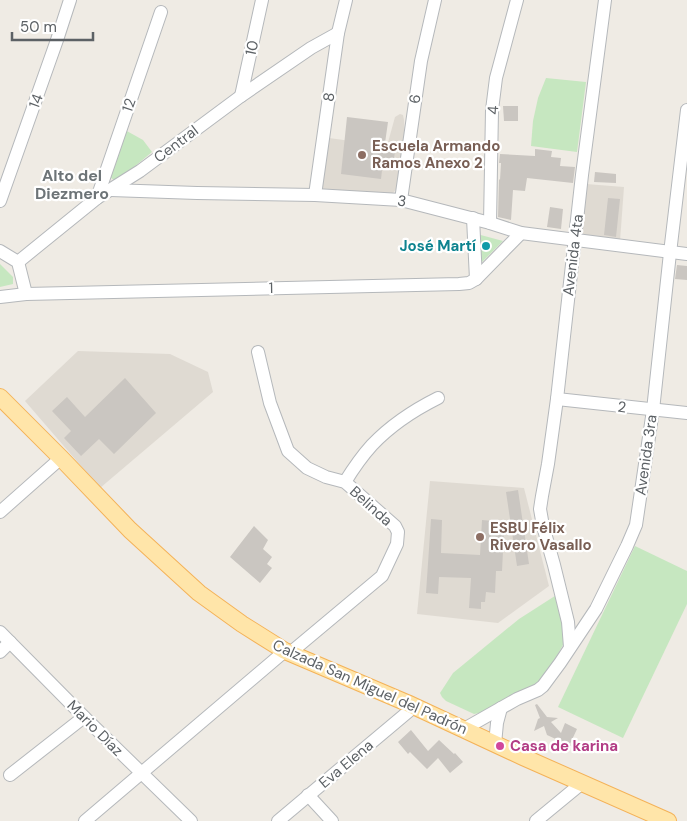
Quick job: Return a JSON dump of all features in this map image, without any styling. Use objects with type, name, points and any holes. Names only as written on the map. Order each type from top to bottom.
[{"type":"main road","name":"Calzada San Miguel del Padrón","points":[[0,397],[130,530],[199,593],[242,624],[287,652],[415,706],[668,821]]},
{"type":"street","name":"14","points":[[0,201],[58,40],[70,0]]},
{"type":"street","name":"10","points":[[241,96],[262,0]]},
{"type":"street","name":"8","points":[[315,195],[338,33],[346,0]]},
{"type":"street","name":"6","points":[[401,200],[421,61],[435,0]]},
{"type":"street","name":"4","points":[[490,223],[492,110],[496,78],[517,0]]},
{"type":"street","name":"Avenida 4ta","points":[[570,647],[568,622],[540,509],[548,464],[604,0]]},
{"type":"street","name":"12","points":[[97,198],[161,12]]},
{"type":"street","name":"Central","points":[[18,262],[97,198],[140,171],[241,96],[311,48],[338,33]]},
{"type":"street","name":"Avenida 3ra","points":[[464,729],[543,686],[596,609],[628,546],[636,525],[653,410],[687,110]]},
{"type":"street","name":"3","points":[[112,190],[315,195],[401,200],[473,218],[521,233],[687,254]]},
{"type":"street","points":[[473,218],[476,279]]},
{"type":"street","points":[[476,279],[521,233]]},
{"type":"street","points":[[0,251],[18,262],[26,294]]},
{"type":"street","name":"1","points":[[0,297],[26,294],[459,284],[469,283],[476,279]]},
{"type":"street","name":"Belinda","points":[[85,821],[287,652],[382,576],[398,544],[398,532],[395,526],[345,482],[307,468],[288,451],[270,403],[258,352]]},
{"type":"street","points":[[345,482],[373,444],[418,408],[438,398]]},
{"type":"street","name":"2","points":[[556,399],[687,413]]},
{"type":"street","points":[[0,512],[61,458]]},
{"type":"street","name":"Mario Díaz","points":[[0,632],[191,821]]},
{"type":"street","points":[[0,652],[10,642]]},
{"type":"street","name":"Eva Elena","points":[[278,821],[415,706]]},
{"type":"street","points":[[495,744],[501,708]]},
{"type":"street","points":[[10,775],[84,717]]},
{"type":"street","points":[[536,821],[582,783]]},
{"type":"street","points":[[308,795],[332,821]]},
{"type":"shaded area","points":[[400,114],[403,115],[404,120],[405,152],[397,188],[393,193],[320,192],[329,138],[387,146],[395,117]]},
{"type":"shaded area","points":[[586,184],[624,187],[620,241],[580,238]]},
{"type":"shaded area","points":[[78,351],[170,354],[208,372],[213,392],[100,488],[25,401]]},
{"type":"shaded area","name":"ESBU Félix Rivero Vasallo","points":[[430,481],[524,488],[549,586],[498,623],[417,614]]},
{"type":"green space","points":[[546,78],[586,82],[577,152],[531,146],[533,121],[538,98]]},
{"type":"green space","points":[[125,130],[143,140],[152,152],[116,182],[109,176]]},
{"type":"green space","points":[[477,234],[503,241],[479,265]]},
{"type":"green space","points":[[0,264],[13,277],[13,284],[0,287]]},
{"type":"green space","points":[[635,546],[687,571],[687,604],[623,738],[558,707]]},
{"type":"green space","points":[[558,594],[568,636],[541,684],[489,711],[474,714],[446,701],[442,697],[440,693],[453,673],[519,619]]},
{"type":"building","points":[[503,106],[518,106],[518,121],[504,121]]},
{"type":"building","points":[[347,117],[388,122],[384,150],[395,152],[393,164],[383,162],[381,179],[341,174]]},
{"type":"building","points":[[535,149],[552,151],[551,157],[561,158],[560,166],[575,167],[573,183],[527,178],[525,191],[513,190],[511,220],[498,217],[500,154],[535,156]]},
{"type":"building","points":[[595,172],[616,174],[616,183],[594,182]]},
{"type":"building","points":[[608,198],[620,199],[616,237],[604,235]]},
{"type":"building","points":[[550,207],[563,209],[561,229],[547,227]]},
{"type":"building","points":[[677,265],[687,266],[687,280],[675,279]]},
{"type":"building","points":[[125,378],[156,413],[114,454],[99,439],[81,456],[64,438],[71,431],[52,411],[67,397],[85,417]]},
{"type":"building","points":[[518,490],[529,564],[517,566],[506,492]]},
{"type":"building","points":[[431,519],[442,520],[441,553],[480,555],[482,520],[493,521],[492,530],[504,531],[502,571],[496,571],[495,593],[486,592],[485,602],[481,602],[481,609],[469,608],[471,578],[439,577],[438,594],[426,593]]},
{"type":"building","points":[[254,526],[268,540],[263,549],[272,557],[267,564],[272,568],[260,583],[230,557]]},
{"type":"building","points":[[537,704],[547,717],[558,718],[551,722],[561,733],[565,723],[577,729],[570,744],[573,747],[547,735],[544,726],[534,731],[540,718],[535,705]]},
{"type":"building","points":[[411,730],[428,751],[439,740],[463,762],[450,773],[438,758],[427,769],[410,752],[408,754],[398,742]]},
{"type":"place","name":"Escuela Armando Ramos Anexo 2","points":[[362,155]]},
{"type":"place","name":"José Martí","points":[[486,246]]},
{"type":"place","name":"ESBU Félix Rivero Vasallo","points":[[480,537]]},
{"type":"place","name":"Casa de karina","points":[[500,746]]},
{"type":"district","name":"Alto del Diezmero","points":[[72,184]]}]
